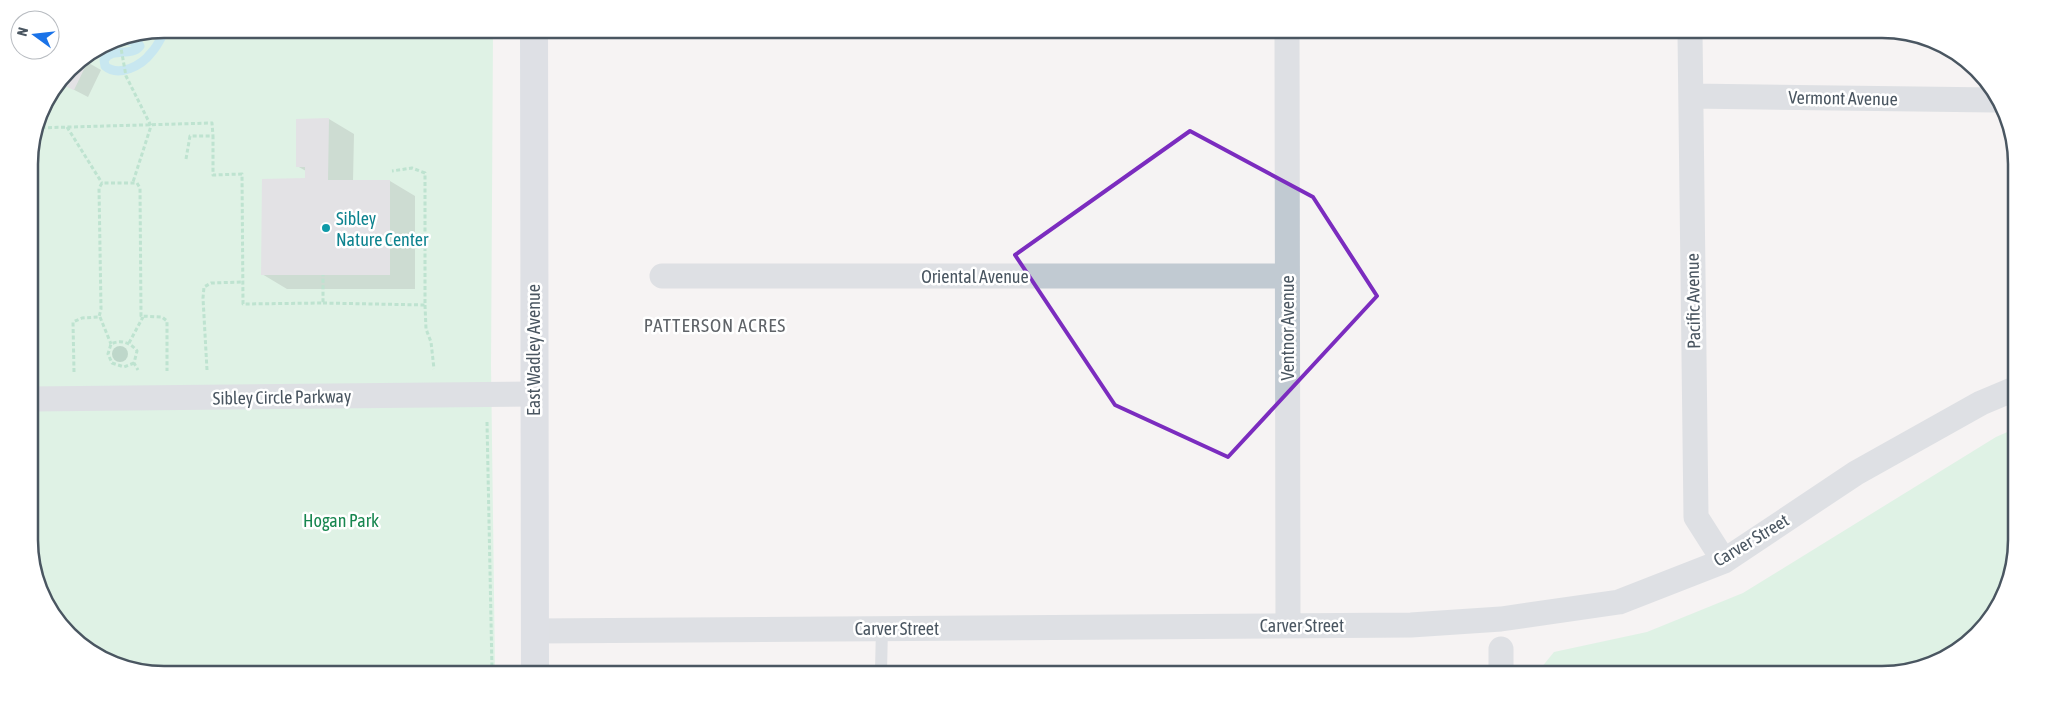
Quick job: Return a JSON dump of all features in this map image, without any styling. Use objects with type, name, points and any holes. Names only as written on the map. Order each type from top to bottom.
[{"type":"main road","name":"East Wadley Avenue","points":[[534,38],[533,394],[535,666]]},
{"type":"street","name":"Ventnor Avenue","points":[[1287,38],[1288,625]]},
{"type":"street","name":"Pacific Avenue","points":[[1690,38],[1696,517],[1724,560]]},
{"type":"street","name":"Vermont Avenue","points":[[1691,96],[1990,100]]},
{"type":"street","name":"Oriental Avenue","points":[[662,276],[1287,276]]},
{"type":"street","name":"Carver Street","points":[[535,631],[1411,624],[1511,618],[1618,602],[1724,560],[1856,473],[1981,403],[2008,392]]},
{"type":"street","name":"Sibley Circle Parkway","points":[[38,399],[533,394]]},
{"type":"lane","points":[[881,666],[882,628]]},
{"type":"path","points":[[120,46],[126,76],[151,126],[132,182]]},
{"type":"path","points":[[43,128],[212,123],[213,175],[242,174],[243,304],[425,305]]},
{"type":"path","points":[[67,127],[102,183]]},
{"type":"path","points":[[186,159],[190,136],[213,136]]},
{"type":"path","points":[[392,171],[412,168],[425,173],[427,222],[426,329],[433,358],[434,376]]},
{"type":"path","points":[[102,183],[132,182],[137,183],[140,188],[141,304],[143,317],[129,343]]},
{"type":"path","points":[[102,183],[99,188],[98,200],[101,251],[100,317],[111,344],[108,354],[112,363],[124,367],[134,363]]},
{"type":"path","points":[[323,275],[323,303]]},
{"type":"path","points":[[207,373],[204,287],[211,283],[243,282]]},
{"type":"path","points":[[74,373],[73,322],[82,318],[100,317]]},
{"type":"path","points":[[143,317],[162,317],[167,321],[169,367],[165,376]]},
{"type":"path","points":[[111,344],[117,342],[129,343],[137,351],[134,363],[142,377]]},
{"type":"path","points":[[487,394],[492,666]]},
{"type":"highlighted area","points":[[1190,131],[1313,197],[1377,296],[1228,457],[1115,405],[1015,255]]},
{"type":"green space","name":"Hogan Park","points":[[163,38],[493,38],[491,366],[495,666],[163,666],[131,661],[100,649],[80,634],[59,610],[44,580],[38,548],[38,155],[42,131],[54,100],[74,74],[87,63],[115,47],[139,40]]},
{"type":"green space","points":[[2008,432],[2008,540],[2003,572],[1995,595],[1986,610],[1965,634],[1945,649],[1914,661],[1890,665],[1543,665],[1554,652],[1647,632],[1743,593],[1996,437]]},
{"type":"building","points":[[87,63],[74,90],[65,86],[74,74]]},
{"type":"building","name":"Sibley Nature Center","points":[[329,118],[328,180],[390,180],[390,275],[261,275],[262,179],[305,178],[305,167],[296,167],[296,119]]},
{"type":"waterway","points":[[132,42],[138,43],[140,46],[131,51],[108,56],[104,60],[105,66],[117,71],[136,66],[156,47],[161,38]]},
{"type":"place","name":"Sibley Nature Center","points":[[326,228]]},
{"type":"district","name":"PATTERSON ACRES","points":[[715,325]]}]
